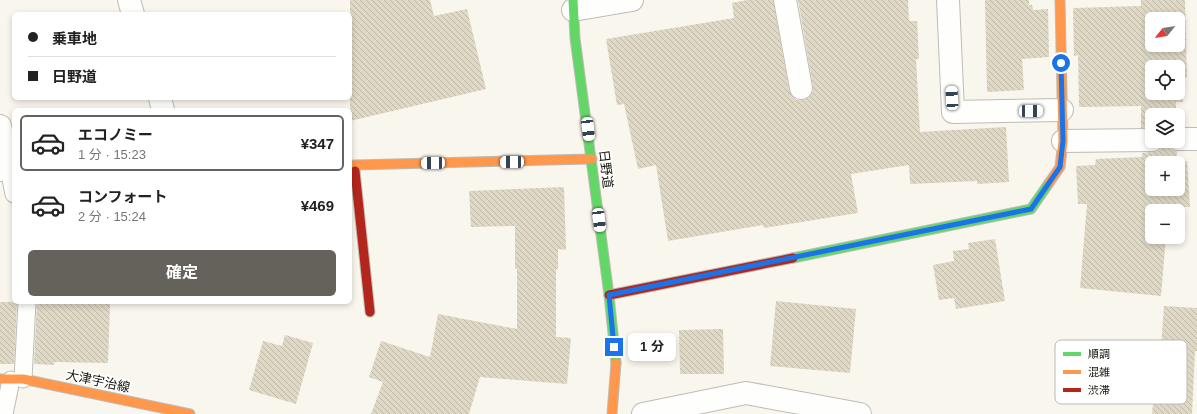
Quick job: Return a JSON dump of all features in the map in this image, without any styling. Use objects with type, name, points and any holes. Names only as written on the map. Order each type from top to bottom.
[{"type":"street","points":[[129,0],[132,12]]},
{"type":"street","points":[[573,5],[632,0]]},
{"type":"street","points":[[785,0],[801,88]]},
{"type":"street","points":[[948,0],[953,112],[1062,110]]},
{"type":"street","points":[[609,295],[1031,209],[1060,167],[1063,141],[1060,0]]},
{"type":"street","name":"日野道","points":[[573,5],[575,38],[592,160],[616,360],[612,414]]},
{"type":"street","points":[[0,126],[4,169]]},
{"type":"street","points":[[1185,139],[1197,139]]},
{"type":"street","points":[[1063,141],[1145,140]]},
{"type":"street","points":[[370,312],[352,166],[592,160]]},
{"type":"street","name":"大津宇治線","points":[[11,379],[190,414]]},
{"type":"street","points":[[643,414],[746,392],[860,414]]},
{"type":"lane","points":[[4,169],[12,189]]},
{"type":"lane","points":[[4,414],[28,304]]},
{"type":"building","points":[[350,0],[430,0],[434,16],[467,9],[486,89],[352,121],[352,108],[350,108],[350,100],[352,100],[352,12],[350,12]]},
{"type":"building","points":[[747,0],[773,0],[789,90],[796,100],[803,100],[809,97],[813,92],[813,86],[798,0],[908,0],[909,21],[917,21],[919,59],[916,59],[920,132],[1006,127],[1009,182],[977,184],[977,181],[910,184],[909,165],[851,174],[858,213],[764,228],[763,225],[668,241],[656,165],[638,169],[624,104],[617,105],[606,39],[734,18],[732,3]]},
{"type":"building","points":[[985,0],[1029,0],[1029,5],[1032,5],[1033,10],[1048,9],[1049,57],[1022,59],[1024,90],[987,92]]},
{"type":"building","points":[[1141,0],[1185,0],[1187,77],[1185,78],[1185,60],[1145,60],[1145,100],[1183,100],[1183,102],[1176,102],[1176,108],[1145,108],[1145,128],[1141,128],[1141,106],[1079,107],[1078,55],[1074,56],[1073,8],[1141,6]]},
{"type":"building","points":[[1161,148],[1169,148],[1177,151],[1177,156],[1145,156],[1145,196],[1185,196],[1185,161],[1187,161],[1190,207],[1185,207],[1185,204],[1145,204],[1145,244],[1165,244],[1161,296],[1080,288],[1087,204],[1078,204],[1076,166],[1095,165],[1096,159],[1142,157],[1142,153],[1159,151]]},
{"type":"building","points":[[564,187],[566,250],[558,249],[558,269],[556,269],[556,337],[571,338],[567,384],[480,377],[469,414],[371,414],[383,382],[369,377],[381,341],[430,357],[438,314],[517,329],[515,226],[471,227],[469,191]]},
{"type":"building","points":[[995,239],[1005,301],[956,309],[954,298],[939,300],[933,265],[954,261],[953,251],[969,249],[968,243]]},
{"type":"building","points":[[776,301],[856,309],[850,373],[770,366]]},
{"type":"building","points":[[0,302],[12,302],[12,304],[17,304],[14,364],[0,364]]},
{"type":"building","points":[[37,304],[110,304],[108,363],[54,362],[54,365],[34,364]]},
{"type":"building","points":[[1164,306],[1197,308],[1197,351],[1195,351],[1192,414],[1152,414],[1153,404],[1187,404],[1187,340],[1162,340]]},
{"type":"building","points":[[723,329],[724,374],[680,374],[679,330]]},
{"type":"building","points":[[285,335],[313,343],[296,404],[249,390],[263,341],[282,346]]},
{"type":"traffic: fast","points":[[573,0],[575,38],[609,295],[616,363]]},
{"type":"traffic: fast","points":[[793,258],[1031,209],[1049,183]]},
{"type":"traffic: slow","points":[[1049,183],[1060,167],[1063,141],[1060,0]]},
{"type":"traffic: slow","points":[[355,171],[354,165],[592,159]]},
{"type":"traffic: slow","points":[[612,414],[616,363]]},
{"type":"traffic: slow","points":[[0,379],[23,379],[190,414]]},
{"type":"traffic: jam","points":[[355,171],[370,312]]},
{"type":"traffic: jam","points":[[609,295],[793,258]]},
{"type":"route","points":[[614,347],[609,295],[1031,209],[1060,167],[1063,141],[1061,63]]}]
